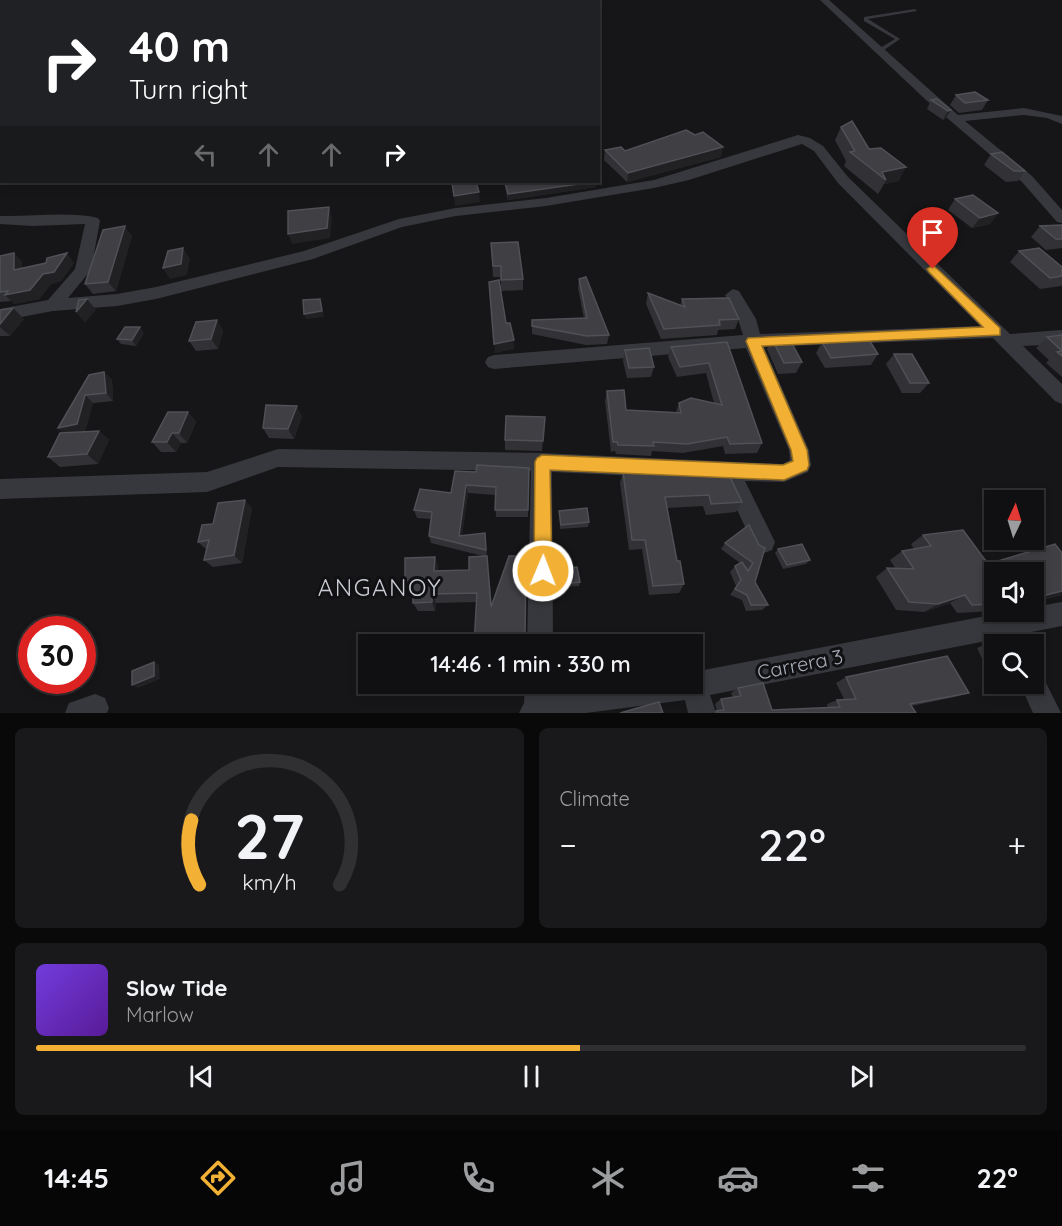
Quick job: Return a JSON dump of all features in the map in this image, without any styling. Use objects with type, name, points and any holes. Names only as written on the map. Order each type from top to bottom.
[{"type":"street","points":[[824,0],[916,85],[1027,179],[1062,219]]},
{"type":"street","points":[[955,119],[1048,112],[1062,120]]},
{"type":"street","points":[[0,315],[53,305],[126,299],[156,293],[308,255],[399,223],[456,212],[546,202],[654,184],[684,177],[798,139],[809,140],[820,148],[843,180],[1062,396]]},
{"type":"street","points":[[0,220],[33,222],[80,218],[93,221],[83,270],[74,284],[53,305]]},
{"type":"street","points":[[0,489],[207,482],[278,458],[542,462],[784,473],[801,465],[799,450],[753,341],[747,319],[733,296]]},
{"type":"street","points":[[495,362],[753,341],[1000,336],[1062,337]]},
{"type":"street","points":[[540,634],[542,462]]},
{"type":"street","points":[[729,470],[764,542]]},
{"type":"street","name":"Carrera 3","points":[[1011,634],[1062,614]]},
{"type":"street","name":"Carrera 3","points":[[703,684],[984,639]]},
{"type":"street","name":"Carrera 3","points":[[536,701],[605,694]]},
{"type":"street","points":[[697,694],[702,713]]},
{"type":"street","points":[[1038,694],[1047,713]]},
{"type":"lane","points":[[879,51],[898,39],[866,21],[866,18],[915,10]]},
{"type":"building","points":[[975,92],[988,100],[965,103],[956,95]]},
{"type":"building","points":[[937,99],[951,110],[948,111],[931,100]]},
{"type":"building","points":[[852,121],[869,149],[881,148],[906,167],[882,172],[886,180],[850,152],[855,151],[841,127]]},
{"type":"building","points":[[686,130],[695,135],[703,132],[723,147],[628,173],[605,150],[621,147],[625,151]]},
{"type":"building","points":[[1002,152],[1025,171],[1014,171],[991,154]]},
{"type":"building","points":[[452,183],[476,183],[479,192],[454,196]]},
{"type":"building","points":[[505,183],[586,183],[508,194]]},
{"type":"building","points":[[973,195],[998,213],[980,218],[955,199]]},
{"type":"building","points":[[329,207],[327,228],[288,234],[288,211]]},
{"type":"building","points":[[1062,225],[1062,239],[1056,239],[1040,226]]},
{"type":"building","points":[[125,226],[108,282],[85,284],[103,230]]},
{"type":"building","points":[[518,242],[523,279],[501,280],[501,266],[493,266],[491,243]]},
{"type":"building","points":[[183,248],[181,264],[163,268],[168,251]]},
{"type":"building","points":[[1039,248],[1062,267],[1062,276],[1050,278],[1019,251]]},
{"type":"building","points":[[14,253],[14,270],[46,263],[47,258],[67,253],[54,272],[43,274],[30,290],[5,295],[8,291],[0,292],[0,256]]},
{"type":"building","points":[[586,277],[609,335],[587,336],[532,326],[532,320],[587,318],[579,279]]},
{"type":"building","points":[[499,280],[506,323],[510,323],[514,340],[494,344],[489,282]]},
{"type":"building","points":[[648,293],[685,307],[682,299],[729,298],[739,319],[719,320],[720,325],[664,329]]},
{"type":"building","points":[[87,299],[76,312],[79,300]]},
{"type":"building","points":[[320,299],[322,311],[304,314],[303,300]]},
{"type":"building","points":[[13,308],[0,324],[0,310]]},
{"type":"building","points":[[217,320],[211,339],[189,341],[196,322]]},
{"type":"building","points":[[125,327],[140,327],[132,340],[117,339]]},
{"type":"building","points":[[866,335],[878,354],[831,358],[822,342],[839,341],[836,336]]},
{"type":"building","points":[[1062,335],[1062,351],[1047,337]]},
{"type":"building","points":[[789,338],[802,362],[784,363],[772,339]]},
{"type":"building","points":[[727,342],[762,443],[730,444],[727,437],[687,444],[653,442],[654,446],[618,445],[617,442],[613,442],[607,391],[624,390],[626,410],[681,413],[679,403],[691,398],[722,405],[709,363],[680,367],[671,347]]},
{"type":"building","points":[[649,348],[654,367],[629,368],[625,350]]},
{"type":"building","points":[[894,354],[912,354],[929,383],[910,383]]},
{"type":"building","points":[[104,372],[106,393],[85,395],[77,424],[58,428],[89,375]]},
{"type":"building","points":[[266,405],[297,406],[288,429],[263,428]]},
{"type":"building","points":[[168,412],[188,412],[179,433],[172,433],[167,442],[152,442]]},
{"type":"building","points":[[506,416],[545,417],[543,441],[505,440]]},
{"type":"building","points":[[99,431],[87,454],[48,457],[60,433]]},
{"type":"building","points":[[477,465],[529,468],[528,510],[495,510],[496,487],[466,485],[459,536],[485,533],[486,550],[429,536],[432,512],[414,510],[420,489],[451,493],[455,471],[476,472]]},
{"type":"building","points":[[684,469],[727,471],[742,502],[711,504],[709,495],[665,497],[677,561],[680,561],[684,584],[653,586],[645,540],[632,540],[623,472]]},
{"type":"building","points":[[245,500],[234,555],[204,560],[209,540],[198,542],[202,525],[213,524],[218,503]]},
{"type":"building","points":[[587,508],[589,522],[561,525],[559,511]]},
{"type":"building","points":[[749,525],[759,545],[765,548],[755,582],[768,605],[751,605],[747,595],[735,589],[741,580],[735,566],[742,562],[748,571],[753,563],[725,543]]},
{"type":"building","points":[[963,530],[987,562],[984,562],[984,604],[972,605],[965,595],[938,604],[909,602],[887,568],[914,569],[902,551],[931,546],[923,535]]},
{"type":"building","points":[[802,544],[810,560],[787,565],[778,549]]},
{"type":"building","points":[[1055,544],[1062,553],[1062,591],[1044,596],[1044,562],[995,562],[1035,550],[1044,550],[1044,547]]},
{"type":"building","points":[[487,556],[491,607],[509,556],[522,556],[524,568],[526,568],[525,634],[475,634],[477,593],[432,594],[432,602],[413,603],[413,580],[405,581],[405,558],[435,557],[434,571],[469,570],[469,557]]},
{"type":"building","points":[[577,567],[580,582],[555,585],[558,569]]},
{"type":"building","points":[[947,656],[969,693],[910,704],[916,713],[716,713],[716,711],[724,710],[721,699],[741,696],[738,688],[763,683],[772,710],[840,707],[837,700],[856,699],[846,677]]},
{"type":"building","points":[[154,662],[154,676],[132,685],[132,671]]},
{"type":"building","points":[[659,702],[663,713],[620,713]]},
{"type":"district","name":"ANGANOY","points":[[380,587]]},
{"type":"route","points":[[543,571],[542,462],[784,473],[801,465],[799,450],[753,341],[995,332],[933,269]]}]
